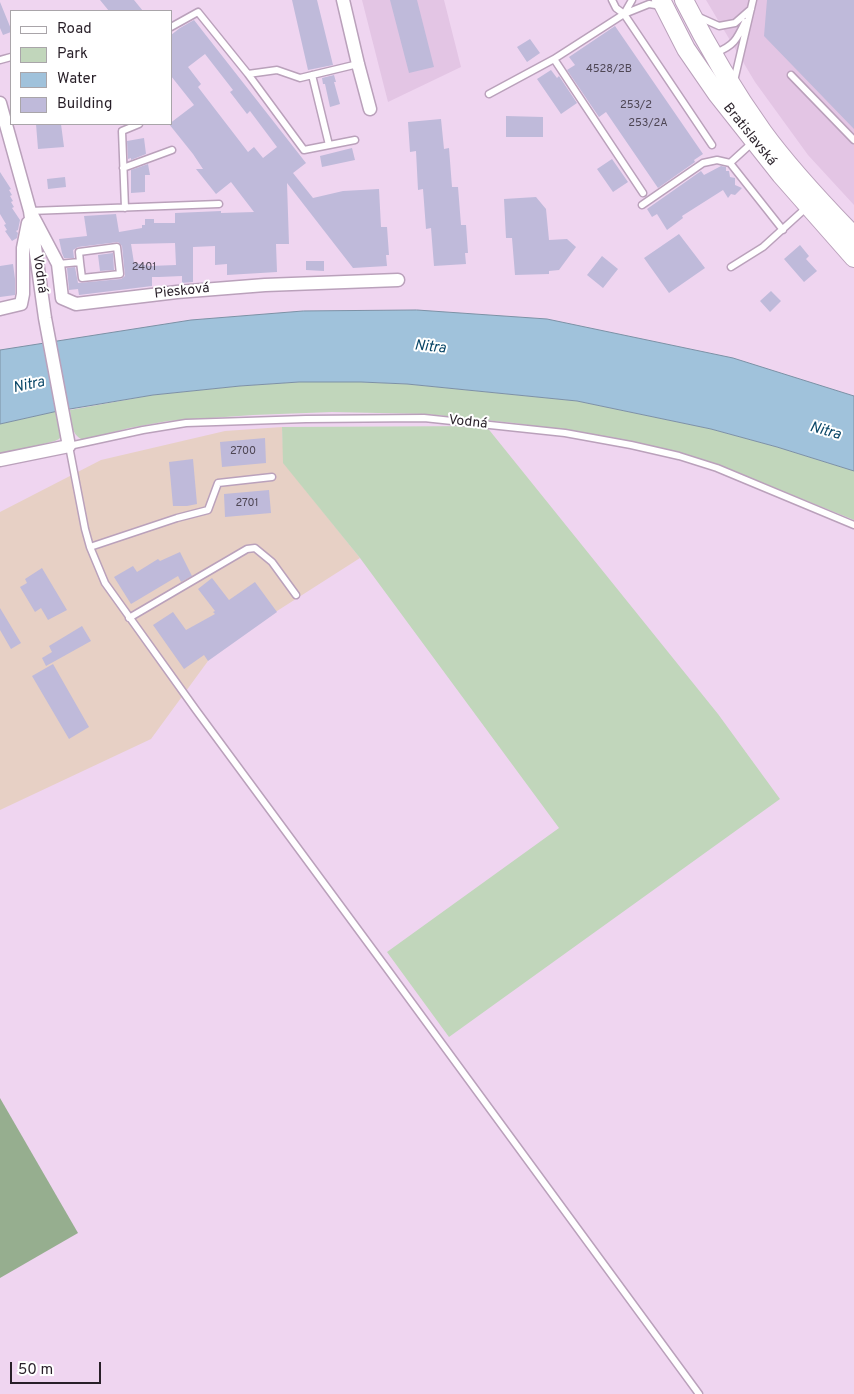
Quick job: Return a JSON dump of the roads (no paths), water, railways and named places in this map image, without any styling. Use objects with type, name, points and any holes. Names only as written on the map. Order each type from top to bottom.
[{"type":"main road","points":[[665,2],[694,44],[713,54]]},
{"type":"main road","name":"Bratislavská","points":[[665,2],[686,49],[702,73],[753,141],[854,258]]},
{"type":"main road","name":"Bratislavská","points":[[688,7],[733,87],[764,132],[794,170],[854,236]]},
{"type":"street","points":[[343,0],[370,109]]},
{"type":"street","name":"Vodná","points":[[0,103],[30,211],[47,328],[69,446]]},
{"type":"street","points":[[0,309],[21,304],[23,294],[23,248],[30,211]]},
{"type":"street","name":"Piesková","points":[[30,211],[58,264],[62,298],[76,304],[177,292],[265,285],[398,280]]},
{"type":"street","points":[[0,460],[69,446]]},
{"type":"lane","points":[[612,0],[616,8],[624,14],[712,145]]},
{"type":"lane","points":[[624,14],[632,0]]},
{"type":"lane","points":[[733,87],[753,0]]},
{"type":"lane","points":[[489,94],[554,59],[624,14],[648,4],[665,2]]},
{"type":"lane","points":[[688,7],[707,22],[719,26],[735,23],[751,10]]},
{"type":"lane","points":[[713,54],[736,41],[751,10]]},
{"type":"lane","points":[[172,25],[198,12],[248,74],[304,150],[355,140]]},
{"type":"lane","points":[[554,59],[643,193]]},
{"type":"lane","points":[[248,74],[277,70],[300,78],[358,64]]},
{"type":"lane","points":[[312,75],[329,145]]},
{"type":"lane","points":[[791,75],[854,140]]},
{"type":"lane","points":[[125,208],[122,131],[137,125]]},
{"type":"lane","points":[[730,163],[753,141]]},
{"type":"lane","points":[[123,168],[172,150]]},
{"type":"lane","points":[[642,205],[703,163],[717,160],[730,163],[782,230]]},
{"type":"lane","points":[[30,211],[219,204]]},
{"type":"lane","points":[[731,266],[764,247],[808,206]]},
{"type":"lane","points":[[116,248],[120,274],[82,278],[80,262],[79,252],[116,248]]},
{"type":"lane","points":[[58,264],[80,262]]},
{"type":"lane","name":"Vodná","points":[[698,1394],[105,583],[90,547],[85,529],[69,446],[186,423],[306,418],[433,419],[565,433],[679,456],[717,468],[854,524]]},
{"type":"lane","points":[[90,547],[177,518],[208,510],[218,483],[272,477]]},
{"type":"lane","points":[[129,618],[247,549],[255,548],[272,562],[296,595]]},
{"type":"water","name":"Nitra","points":[[417,310],[547,319],[733,358],[854,396],[854,471],[711,429],[577,401],[407,384],[299,382],[240,386],[153,395],[58,411],[0,424],[0,350],[191,320],[303,311]]}]
